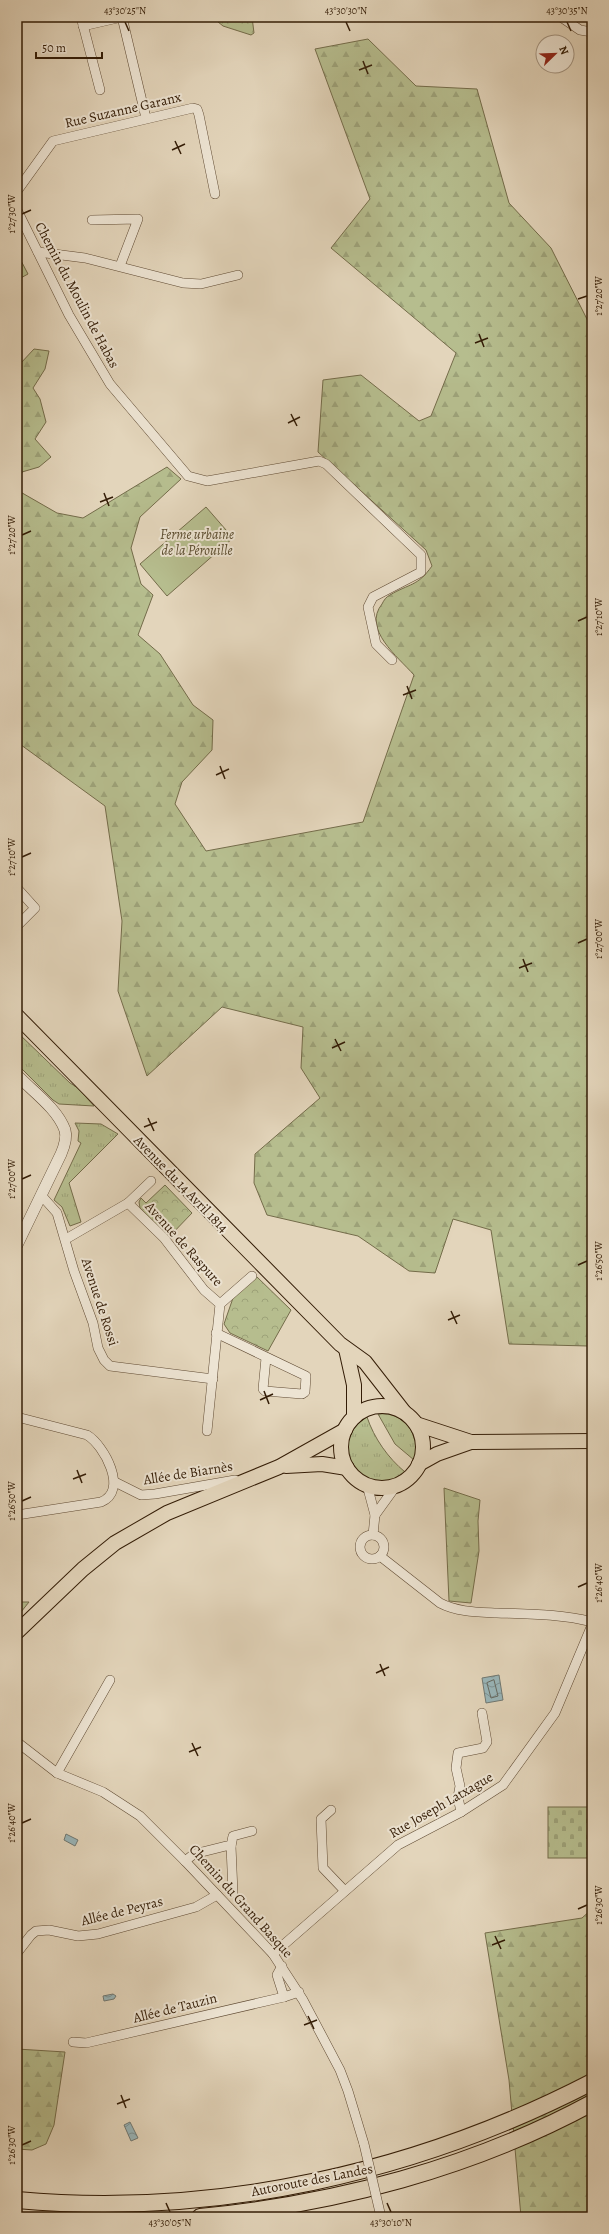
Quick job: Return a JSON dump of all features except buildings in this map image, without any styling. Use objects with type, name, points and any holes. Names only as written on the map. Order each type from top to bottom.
[{"type":"highway","name":"Autoroute des Landes","points":[[17,2200],[115,2204],[167,2202],[233,2195],[336,2178],[427,2152],[467,2138],[547,2104],[592,2082]]},
{"type":"highway","name":"Autoroute des Landes","points":[[200,2217],[277,2207],[386,2183],[475,2155],[549,2124],[592,2103]]},
{"type":"main road","name":"Avenue du 14 Avril 1814","points":[[17,1016],[240,1244],[346,1349],[365,1362],[404,1412]]},
{"type":"main road","points":[[346,1349],[354,1385],[354,1417]]},
{"type":"main road","points":[[471,1442],[437,1454],[419,1464],[408,1479],[396,1486],[376,1488],[366,1485],[352,1475],[342,1456],[341,1443],[345,1430],[354,1417],[371,1408],[382,1406],[404,1412],[416,1424],[471,1442],[592,1441]]},
{"type":"main road","points":[[416,1424],[422,1444],[419,1464]]},
{"type":"main road","points":[[17,1632],[83,1569],[115,1543],[166,1513],[279,1467],[345,1430]]},
{"type":"main road","points":[[279,1467],[318,1464],[347,1468]]},
{"type":"street","points":[[100,90],[82,22],[122,17],[146,118]]},
{"type":"street","points":[[562,17],[580,30],[592,32]]},
{"type":"street","name":"Rue Suzanne Garanx","points":[[17,191],[53,141],[193,108],[197,110],[206,142],[215,194]]},
{"type":"street","name":"Chemin du Moulin de Habas","points":[[17,210],[70,315],[110,384],[188,476],[207,481],[319,461],[326,464],[421,555],[421,572],[373,597],[368,607],[376,644],[392,660]]},
{"type":"street","points":[[92,220],[138,219],[120,266]]},
{"type":"street","points":[[38,252],[85,258],[120,266],[183,284],[201,284],[238,275]]},
{"type":"street","points":[[17,888],[35,908],[17,926]]},
{"type":"street","points":[[17,1075],[55,1113],[65,1130],[66,1139],[63,1150],[17,1245]]},
{"type":"street","points":[[66,1239],[128,1204],[151,1180]]},
{"type":"street","name":"Avenue de Rossi","points":[[41,1195],[57,1213],[66,1239],[74,1271],[93,1323],[98,1348],[104,1360],[115,1368],[213,1379]]},
{"type":"street","name":"Avenue de Raspure","points":[[128,1204],[164,1238],[204,1290],[220,1304]]},
{"type":"street","name":"Avenue de Raspure","points":[[207,1431],[220,1304],[252,1276]]},
{"type":"street","points":[[216,1333],[306,1376],[305,1392],[302,1394],[265,1391],[263,1389],[266,1358]]},
{"type":"street","points":[[17,1515],[101,1502],[106,1500],[112,1493],[115,1482],[101,1448],[94,1439],[18,1418]]},
{"type":"street","name":"Allée de Biarnès","points":[[115,1482],[141,1495],[155,1494],[260,1475]]},
{"type":"street","points":[[366,1485],[375,1515],[373,1535]]},
{"type":"street","points":[[375,1515],[396,1486]]},
{"type":"street","points":[[373,1535],[380,1538],[383,1545],[380,1556],[370,1559],[364,1556],[360,1550],[361,1543],[364,1538],[373,1535]]},
{"type":"street","points":[[380,1556],[440,1603],[450,1608],[476,1613],[571,1617],[592,1622]]},
{"type":"street","name":"Rue Joseph Latxague","points":[[273,1954],[344,1890],[398,1845],[461,1812],[503,1786],[537,1741],[564,1697],[592,1625]]},
{"type":"street","points":[[57,1773],[110,1680]]},
{"type":"street","points":[[461,1812],[458,1797],[460,1786],[456,1768],[458,1753],[483,1748],[487,1742],[482,1712]]},
{"type":"street","name":"Chemin du Grand Basque","points":[[17,1742],[57,1773],[103,1792],[140,1816],[273,1954],[299,1992],[340,2070],[364,2144],[381,2217]]},
{"type":"street","points":[[331,1810],[321,1819],[323,1868],[344,1890]]},
{"type":"street","points":[[233,1893],[231,1846],[233,1836],[252,1831]]},
{"type":"street","points":[[185,1861],[194,1854],[231,1846]]},
{"type":"street","name":"Allée de Peyras","points":[[17,1953],[30,1935],[36,1931],[49,1930],[78,1936],[98,1934],[196,1907],[217,1895]]},
{"type":"street","points":[[282,1966],[277,1975],[284,1997]]},
{"type":"street","name":"Allée de Tauzin","points":[[73,2042],[86,2043],[284,1997],[299,1992]]},
{"type":"green space","points":[[212,17],[252,17],[254,33],[251,35],[223,26]]},
{"type":"green space","points":[[368,39],[416,86],[477,89],[509,203],[551,248],[592,329],[592,1351],[588,1346],[509,1344],[491,1230],[453,1219],[435,1273],[409,1271],[358,1236],[267,1215],[254,1183],[255,1154],[320,1098],[301,1068],[303,1027],[222,1007],[147,1076],[118,991],[122,921],[105,806],[17,742],[17,490],[57,513],[83,518],[167,467],[181,479],[140,517],[131,548],[141,584],[153,595],[138,635],[160,654],[193,705],[213,720],[212,750],[182,782],[175,804],[206,851],[363,822],[414,675],[384,642],[376,623],[377,613],[387,597],[422,578],[432,566],[426,550],[318,452],[323,380],[361,375],[419,421],[431,416],[456,353],[331,248],[370,199],[315,49]]},
{"type":"green space","points":[[17,253],[28,274],[17,280]]},
{"type":"green space","points":[[34,349],[49,351],[45,369],[33,388],[40,399],[46,422],[35,439],[51,457],[39,467],[22,472],[17,489],[17,374],[20,364]]},
{"type":"green space","name":"Ferme urbaine de la Pérouille","points":[[206,507],[233,538],[167,596],[140,564]]},
{"type":"green space","points":[[17,1032],[70,1083],[78,1088],[94,1106],[59,1104],[53,1100],[17,1064]]},
{"type":"green space","points":[[75,1123],[101,1124],[118,1134],[69,1183],[81,1222],[70,1226],[62,1207],[54,1200],[81,1143],[78,1141],[79,1131]]},
{"type":"green space","points":[[165,1185],[192,1213],[169,1237],[140,1208],[139,1202],[141,1198],[146,1203]]},
{"type":"green space","points":[[256,1276],[291,1310],[268,1351],[230,1333],[224,1324],[233,1298]]},
{"type":"green space","points":[[378,1414],[388,1414],[396,1417],[409,1427],[415,1442],[416,1451],[414,1460],[395,1444]]},
{"type":"green space","points":[[367,1417],[382,1447],[405,1472],[391,1481],[377,1482],[364,1477],[355,1468],[349,1455],[349,1442],[354,1429]]},
{"type":"green space","points":[[444,1488],[480,1500],[478,1521],[479,1551],[471,1603],[449,1601]]},
{"type":"green space","points":[[17,1602],[29,1602],[17,1617]]},
{"type":"green space","points":[[548,1807],[592,1807],[592,1858],[548,1858]]},
{"type":"green space","points":[[592,1909],[592,2217],[521,2217],[509,2080],[485,1933],[582,1918]]},
{"type":"green space","points":[[17,2049],[65,2052],[54,2125],[46,2144],[32,2150],[17,2149]]},
{"type":"water","points":[[499,1675],[503,1700],[486,1703],[482,1678]]},
{"type":"water","points":[[66,1834],[78,1840],[75,1846],[64,1840]]},
{"type":"water","points":[[113,1994],[116,1996],[114,1999],[104,2001],[103,1996]]},
{"type":"water","points":[[130,2122],[138,2138],[131,2141],[124,2125]]}]
